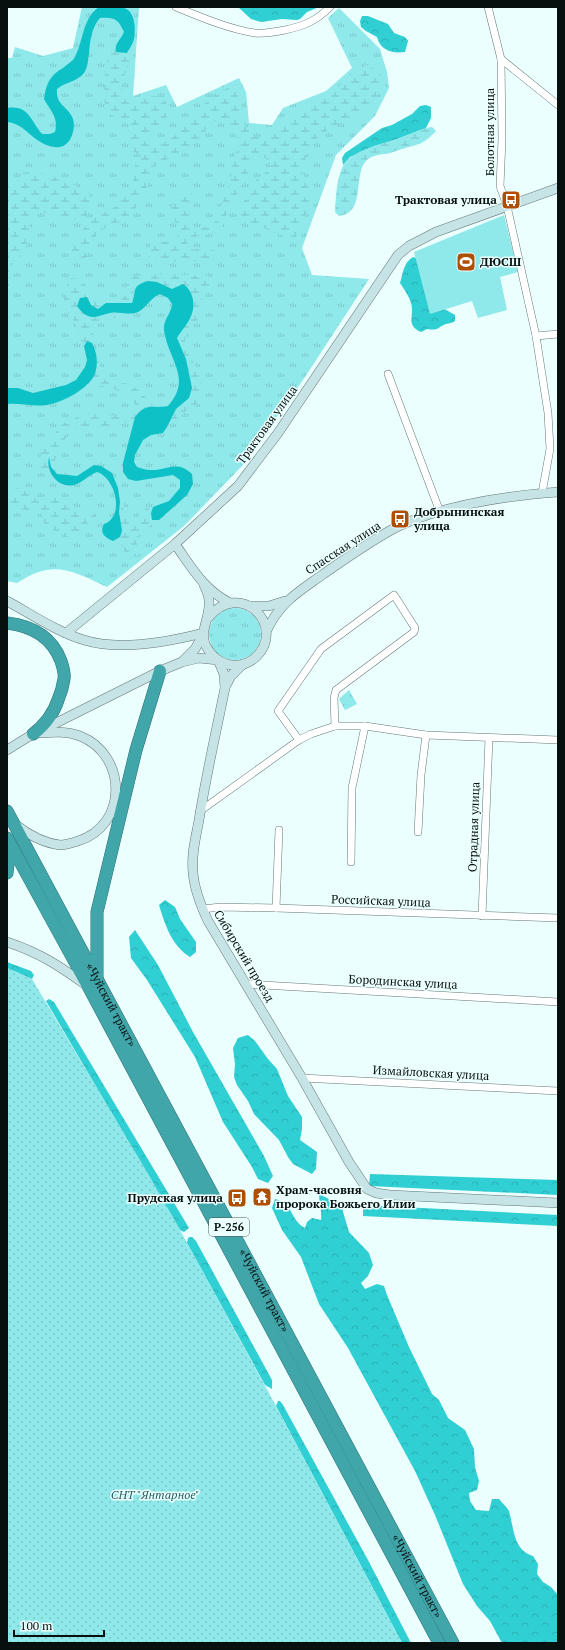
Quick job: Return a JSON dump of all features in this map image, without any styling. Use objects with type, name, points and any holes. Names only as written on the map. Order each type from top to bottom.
[{"type":"highway","points":[[7,623],[26,627],[50,641],[57,651],[64,672],[63,686],[57,704],[52,714],[34,734]]},
{"type":"highway","points":[[92,983],[97,912],[136,750],[160,671]]},
{"type":"highway","name":"«Чуйский тракт»","points":[[7,811],[92,983],[439,1643]]},
{"type":"highway","points":[[7,873],[8,841]]},
{"type":"highway","name":"«Чуйский тракт»","points":[[8,841],[92,983],[453,1643]]},
{"type":"street","points":[[176,7],[238,29],[255,33],[267,33],[298,28],[320,18],[330,7]]},
{"type":"street","name":"Болотная улица","points":[[488,7],[501,59],[502,139],[500,186],[507,206],[536,336],[548,413],[550,449],[542,493]]},
{"type":"street","points":[[501,59],[558,105]]},
{"type":"street","name":"Трактовая улица","points":[[66,633],[174,544],[238,486],[283,426],[398,255],[409,246],[436,232],[558,188]]},
{"type":"street","points":[[536,336],[558,334]]},
{"type":"street","points":[[388,374],[440,512]]},
{"type":"street","name":"Спасская улица","points":[[266,632],[274,616],[286,601],[340,562],[393,530],[440,512],[494,500],[558,492]]},
{"type":"street","points":[[8,749],[34,734],[160,671],[182,662],[199,658],[218,660],[229,665],[243,664],[255,658],[260,653],[264,646],[266,632],[261,617],[249,606],[230,603],[214,594],[204,585],[174,544]]},
{"type":"street","points":[[182,662],[198,645],[208,618],[209,601],[204,585]]},
{"type":"street","points":[[299,740],[278,711],[321,649],[394,595],[415,628],[414,632],[336,690],[334,698],[335,726]]},
{"type":"street","points":[[7,601],[66,633],[83,640],[100,644],[117,645],[160,641],[203,634]]},
{"type":"street","name":"Спасская улица","points":[[249,606],[269,606],[286,601]]},
{"type":"street","points":[[208,618],[218,608],[230,603]]},
{"type":"street","points":[[203,634],[207,648],[218,660]]},
{"type":"street","name":"Сибирский проезд","points":[[218,660],[224,674],[225,688]]},
{"type":"street","name":"Сибирский проезд","points":[[243,664],[231,676],[225,688],[200,812],[193,853],[193,872],[202,909],[302,1078],[349,1162],[367,1189],[376,1193],[390,1195],[558,1203]]},
{"type":"street","points":[[200,812],[299,740],[335,726],[365,726],[426,734],[488,738],[558,740]]},
{"type":"street","points":[[351,862],[352,788],[365,726]]},
{"type":"street","points":[[12,822],[30,835],[41,840],[61,845],[69,844],[84,840],[98,829],[111,812],[114,800],[116,789],[115,778],[111,766],[104,752],[94,742],[78,735],[60,732],[34,734]]},
{"type":"street","points":[[418,832],[421,775],[426,734]]},
{"type":"street","name":"Отрадная улица","points":[[482,916],[488,738]]},
{"type":"street","points":[[276,908],[279,830]]},
{"type":"street","name":"Российская улица","points":[[202,909],[221,907],[276,908],[558,918]]},
{"type":"street","points":[[7,942],[31,950],[92,983]]},
{"type":"street","name":"Бородинская улица","points":[[246,984],[558,1002]]},
{"type":"street","name":"Измайловская улица","points":[[302,1078],[558,1091]]},
{"type":"green space","points":[[82,7],[139,8],[133,96],[166,85],[177,107],[239,78],[246,92],[249,123],[272,125],[283,108],[326,91],[352,68],[328,18],[339,8],[380,49],[387,72],[389,88],[375,116],[336,155],[302,248],[312,275],[369,279],[305,377],[242,466],[184,526],[107,587],[72,572],[52,569],[41,571],[17,583],[7,581],[7,58],[12,58],[15,47],[43,56],[73,48]]},
{"type":"green space","points":[[238,7],[319,7],[307,12],[297,20],[282,19],[261,22],[251,19]]},
{"type":"green space","points":[[362,16],[368,16],[388,24],[394,33],[405,37],[408,41],[405,52],[391,52],[384,48],[377,37],[361,27],[360,21]]},
{"type":"green space","points":[[116,43],[115,48],[126,53],[131,46],[130,59],[122,85],[123,97],[125,100],[129,103],[135,104],[149,97],[155,96],[163,98],[167,105],[168,113],[165,121],[148,135],[148,141],[156,144],[164,143],[172,138],[188,123],[209,99],[219,91],[232,87],[237,89],[241,120],[253,136],[262,137],[275,132],[294,120],[321,95],[333,92],[357,69],[367,65],[375,69],[381,79],[381,89],[377,100],[371,109],[361,115],[350,118],[332,127],[319,136],[310,146],[302,172],[311,193],[303,224],[296,237],[288,238],[264,228],[251,225],[240,216],[242,203],[255,189],[256,180],[272,167],[269,160],[261,156],[254,159],[240,190],[228,210],[223,225],[218,232],[189,238],[187,244],[193,250],[205,247],[219,252],[222,259],[210,261],[160,262],[149,259],[146,251],[153,242],[167,242],[176,239],[179,234],[171,208],[176,196],[185,188],[192,191],[189,223],[196,228],[208,227],[215,222],[229,185],[232,171],[231,162],[242,142],[233,133],[230,122],[224,119],[214,122],[209,126],[198,140],[190,147],[167,160],[157,163],[143,196],[128,220],[111,225],[102,230],[91,243],[84,262],[74,260],[71,253],[73,246],[82,230],[92,220],[116,206],[133,182],[136,160],[142,155],[132,151],[129,144],[128,131],[131,124],[111,115],[105,105],[104,81],[109,52]]},
{"type":"green space","points":[[426,105],[431,107],[431,118],[426,128],[350,157],[343,165],[342,158],[345,153],[382,128],[392,125],[412,114],[420,106]]},
{"type":"green space","points":[[432,127],[436,131],[428,139],[420,143],[369,158],[363,166],[360,174],[358,192],[353,208],[348,213],[339,216],[335,212],[339,177],[343,166],[347,161],[368,148]]},
{"type":"green space","points":[[32,171],[55,177],[83,189],[89,194],[91,204],[86,216],[77,219],[37,213],[30,220],[29,237],[25,249],[12,264],[12,284],[10,290],[7,292],[7,186],[13,187],[23,173]]},
{"type":"green space","name":"ДЮСШ","points":[[504,215],[518,272],[500,277],[507,310],[478,318],[472,301],[430,314],[414,252]]},
{"type":"green space","points":[[413,257],[423,260],[441,307],[455,315],[455,321],[452,323],[443,325],[436,329],[427,329],[421,332],[413,326],[411,303],[408,295],[400,283],[405,265]]},
{"type":"green space","points":[[160,274],[208,276],[215,285],[202,296],[199,318],[187,332],[185,338],[187,349],[201,381],[202,387],[200,394],[196,405],[186,411],[167,427],[176,409],[187,401],[192,388],[186,359],[177,338],[177,285],[172,289],[165,286],[139,284],[134,290],[132,303],[117,303],[126,295],[126,280],[137,276]]},
{"type":"green space","points":[[71,278],[82,282],[94,296],[106,303],[98,309],[91,305],[89,316],[120,313],[113,319],[99,322],[95,325],[93,330],[103,379],[128,384],[136,388],[153,405],[145,408],[139,414],[134,420],[132,428],[126,422],[119,422],[108,427],[83,426],[69,431],[55,459],[57,474],[48,462],[54,479],[61,483],[48,476],[40,464],[42,451],[60,426],[77,417],[86,415],[123,415],[133,410],[135,404],[130,396],[123,392],[103,386],[95,386],[72,398],[63,400],[76,393],[95,349],[92,343],[87,341],[84,346],[79,337],[75,322],[65,305],[65,291]]},
{"type":"green space","points":[[17,488],[25,490],[46,504],[51,498],[58,496],[70,509],[74,511],[93,512],[96,514],[97,521],[95,523],[88,523],[82,533],[77,536],[73,537],[61,534],[43,522],[43,516],[39,512],[9,507],[7,501],[8,496]]},
{"type":"green space","points":[[118,488],[122,498],[124,519],[135,519],[146,508],[153,507],[151,513],[152,519],[159,520],[145,528],[143,533],[134,538],[139,548],[139,554],[135,557],[126,556],[121,541],[117,539],[120,537],[120,502]]},
{"type":"green space","points":[[230,608],[240,608],[254,615],[261,629],[261,639],[254,653],[240,660],[230,660],[220,656],[213,649],[209,639],[209,629],[213,619],[220,612]]},
{"type":"green space","points":[[349,690],[357,704],[345,710],[339,699]]},
{"type":"green space","points":[[165,900],[175,907],[180,919],[196,942],[196,952],[190,957],[178,947],[170,934],[159,905]]},
{"type":"green space","points":[[135,930],[158,965],[193,1032],[264,1156],[273,1176],[268,1183],[258,1179],[223,1122],[195,1057],[147,980],[131,958],[129,937]]},
{"type":"green space","points":[[7,962],[31,971],[34,975],[32,979],[7,968]]},
{"type":"green space","name":"СНТ \"Янтарное\"","points":[[7,968],[32,979],[150,1177],[276,1406],[402,1643],[7,1643]]},
{"type":"green space","points":[[49,999],[54,1002],[189,1228],[184,1232],[180,1230],[46,1001]]},
{"type":"green space","points":[[248,1035],[255,1041],[277,1069],[288,1096],[302,1117],[300,1140],[317,1152],[316,1169],[312,1174],[293,1164],[279,1140],[254,1114],[248,1101],[237,1085],[234,1077],[235,1064],[233,1048],[238,1038]]},
{"type":"green space","points":[[370,1174],[558,1180],[558,1195],[369,1186]]},
{"type":"green space","points":[[319,1194],[341,1205],[349,1232],[369,1253],[373,1265],[368,1276],[361,1283],[365,1289],[377,1284],[384,1286],[409,1347],[432,1394],[439,1400],[448,1418],[465,1430],[474,1449],[475,1467],[479,1481],[477,1490],[469,1493],[470,1501],[476,1510],[489,1511],[492,1499],[499,1499],[509,1511],[515,1538],[518,1544],[526,1553],[533,1556],[538,1564],[537,1574],[543,1582],[551,1587],[558,1595],[558,1643],[502,1643],[490,1621],[477,1606],[463,1584],[435,1515],[415,1471],[348,1348],[319,1304],[301,1257],[282,1230],[272,1208],[275,1199],[281,1201],[289,1208],[300,1225],[305,1228],[307,1222],[312,1218],[321,1220]]},
{"type":"green space","points":[[363,1205],[558,1215],[558,1226],[363,1216]]},
{"type":"green space","points":[[190,1237],[196,1241],[272,1380],[272,1389],[265,1385],[187,1243],[188,1238]]},
{"type":"green space","points":[[278,1401],[280,1401],[283,1405],[368,1560],[411,1643],[402,1643],[276,1406]]},
{"type":"shaded area","points":[[112,6],[128,10],[133,16],[134,21],[135,35],[132,45],[127,53],[116,52],[117,44],[124,32],[120,24],[115,20],[100,18],[95,25],[92,34],[88,63],[84,73],[78,78],[57,89],[59,101],[73,118],[74,128],[72,135],[69,141],[63,146],[57,147],[47,145],[20,126],[7,122],[7,108],[25,111],[42,134],[50,134],[55,132],[55,118],[44,99],[47,84],[55,74],[73,60],[77,54],[89,18],[99,7]]},
{"type":"shaded area","points":[[148,281],[157,282],[172,289],[183,284],[189,290],[193,298],[193,312],[177,338],[186,359],[192,388],[189,398],[176,409],[163,433],[151,435],[143,440],[135,455],[134,462],[137,467],[156,470],[176,466],[181,467],[192,474],[193,484],[187,495],[159,520],[152,520],[151,513],[153,507],[169,501],[180,488],[180,480],[173,475],[136,481],[128,479],[123,472],[123,463],[135,417],[139,412],[146,408],[168,406],[175,396],[178,387],[179,378],[177,369],[166,341],[164,330],[172,304],[168,298],[160,294],[138,312],[131,314],[113,313],[94,317],[88,316],[77,306],[80,298],[87,297],[91,305],[98,309],[106,303],[132,303],[137,287]]},
{"type":"shaded area","points":[[87,341],[92,343],[95,350],[97,359],[96,372],[86,386],[80,391],[60,401],[47,405],[37,406],[7,404],[7,388],[18,388],[33,393],[66,385],[76,380],[85,367],[87,360],[84,346]]},
{"type":"shaded area","points":[[49,457],[51,467],[57,474],[77,476],[94,465],[101,466],[112,473],[118,488],[120,502],[119,512],[122,531],[120,537],[113,541],[105,537],[102,530],[104,524],[111,520],[116,506],[116,498],[113,489],[104,476],[97,472],[77,484],[71,486],[65,485],[55,479],[49,469]]},
{"type":"place","name":"Трактовая улица","points":[[511,200]]},
{"type":"place","name":"ДЮСШ","points":[[466,262]]},
{"type":"place","name":"Добрынинская улица","points":[[400,519]]},
{"type":"place","name":"Храм-часовня пророка Божьего Илии","points":[[262,1197]]},
{"type":"place","name":"Прудская улица","points":[[237,1198]]}]
